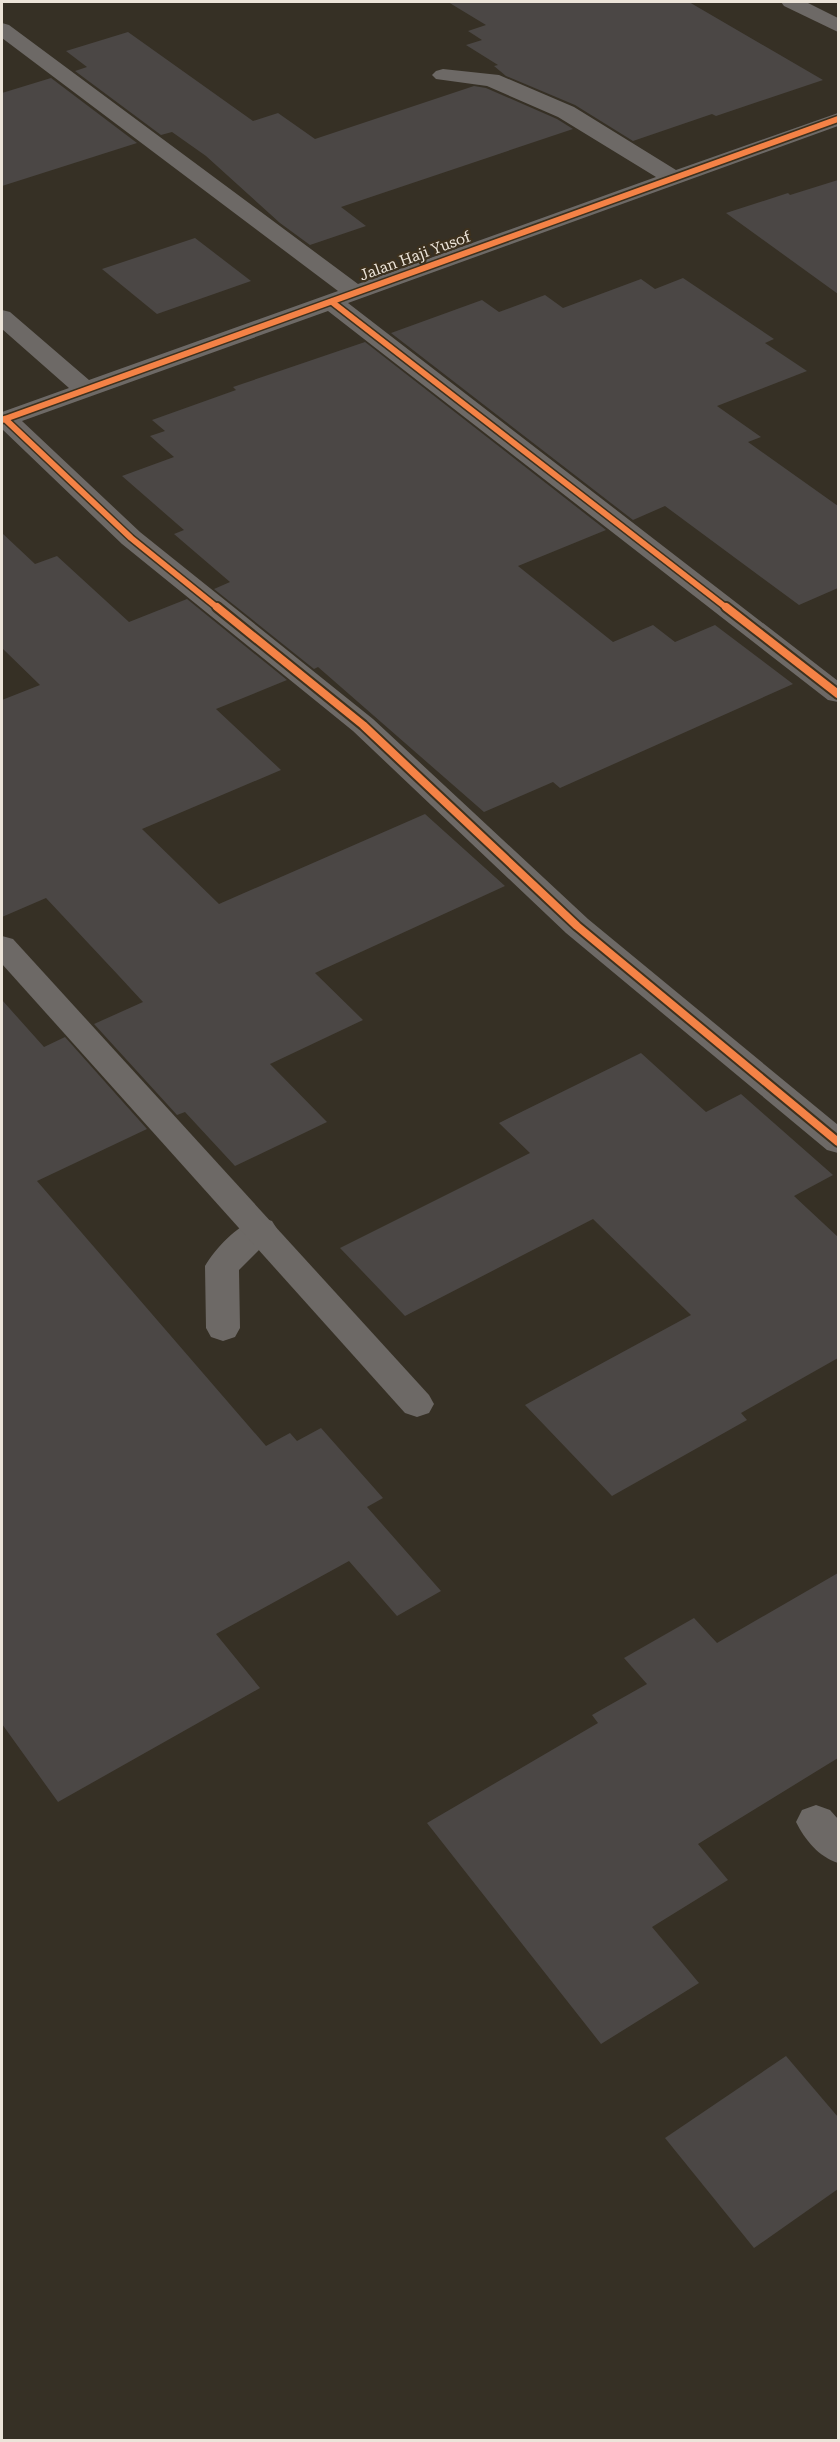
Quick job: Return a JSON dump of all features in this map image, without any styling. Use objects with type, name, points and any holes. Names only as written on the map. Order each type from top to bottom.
[{"type":"street","points":[[791,2],[838,26]]},
{"type":"street","points":[[2,29],[356,294]]},
{"type":"street","points":[[442,75],[491,80],[566,112],[674,178]]},
{"type":"street","name":"Jalan Haji Yusof","points":[[3,419],[838,119]]},
{"type":"street","points":[[332,302],[838,694]]},
{"type":"street","points":[[2,317],[86,389]]},
{"type":"street","points":[[3,419],[131,538],[363,725],[577,926],[838,1142]]},
{"type":"street","points":[[2,946],[417,1404]]},
{"type":"street","points":[[223,1328],[222,1266],[260,1229]]},
{"type":"building","points":[[448,2],[689,2],[823,80],[633,141],[575,105],[506,76],[494,66],[498,65],[466,45],[482,40],[468,31],[486,25]]},
{"type":"building","points":[[128,32],[253,121],[278,113],[315,139],[474,86],[486,88],[557,119],[573,129],[341,207],[366,226],[310,245],[280,223],[206,156],[172,132],[161,135],[75,71],[87,67],[66,51]]},
{"type":"building","points":[[51,78],[137,143],[2,186],[2,93]]},
{"type":"building","points":[[838,180],[838,294],[726,213],[788,193],[790,195]]},
{"type":"building","points":[[195,238],[251,281],[157,314],[102,269]]},
{"type":"building","points":[[683,278],[774,339],[765,343],[807,371],[717,406],[761,437],[748,442],[838,506],[838,588],[799,605],[665,506],[633,520],[391,333],[482,300],[499,312],[545,295],[563,308],[641,279],[655,289]]},
{"type":"building","points":[[365,342],[606,530],[518,566],[613,642],[653,625],[675,642],[715,625],[793,684],[560,788],[553,782],[484,812],[318,667],[314,669],[214,589],[230,582],[174,534],[184,530],[122,476],[174,457],[150,436],[165,431],[152,420],[236,390],[233,387]]},
{"type":"building","points":[[2,533],[35,564],[57,556],[129,622],[187,599],[287,680],[216,709],[281,770],[142,829],[219,904],[425,814],[505,886],[315,973],[363,1020],[270,1064],[327,1122],[235,1166],[185,1112],[177,1115],[94,1024],[143,1002],[119,976],[46,898],[2,917],[2,700],[40,685],[2,648]]},
{"type":"building","points":[[2,1000],[44,1047],[65,1037],[147,1129],[37,1181],[266,1446],[290,1433],[297,1441],[321,1428],[383,1498],[367,1507],[441,1591],[397,1616],[349,1561],[216,1634],[260,1688],[58,1802],[2,1724]]},
{"type":"building","points":[[641,1053],[706,1112],[741,1094],[833,1175],[794,1196],[838,1237],[838,1358],[741,1413],[747,1420],[612,1496],[525,1405],[691,1315],[593,1219],[405,1316],[340,1248],[530,1153],[499,1123]]},
{"type":"building","points":[[838,1573],[838,1758],[698,1844],[728,1880],[652,1927],[699,1983],[601,2044],[427,1823],[598,1723],[592,1715],[647,1684],[624,1658],[694,1618],[717,1643]]},
{"type":"building","points":[[786,2056],[838,2117],[838,2189],[754,2248],[665,2138]]},
{"type":"cycle path","points":[[2,420],[838,119]]},
{"type":"cycle path","points":[[332,302],[838,694]]},
{"type":"cycle path","points":[[5,419],[131,538],[363,725],[577,926],[838,1142]]}]
